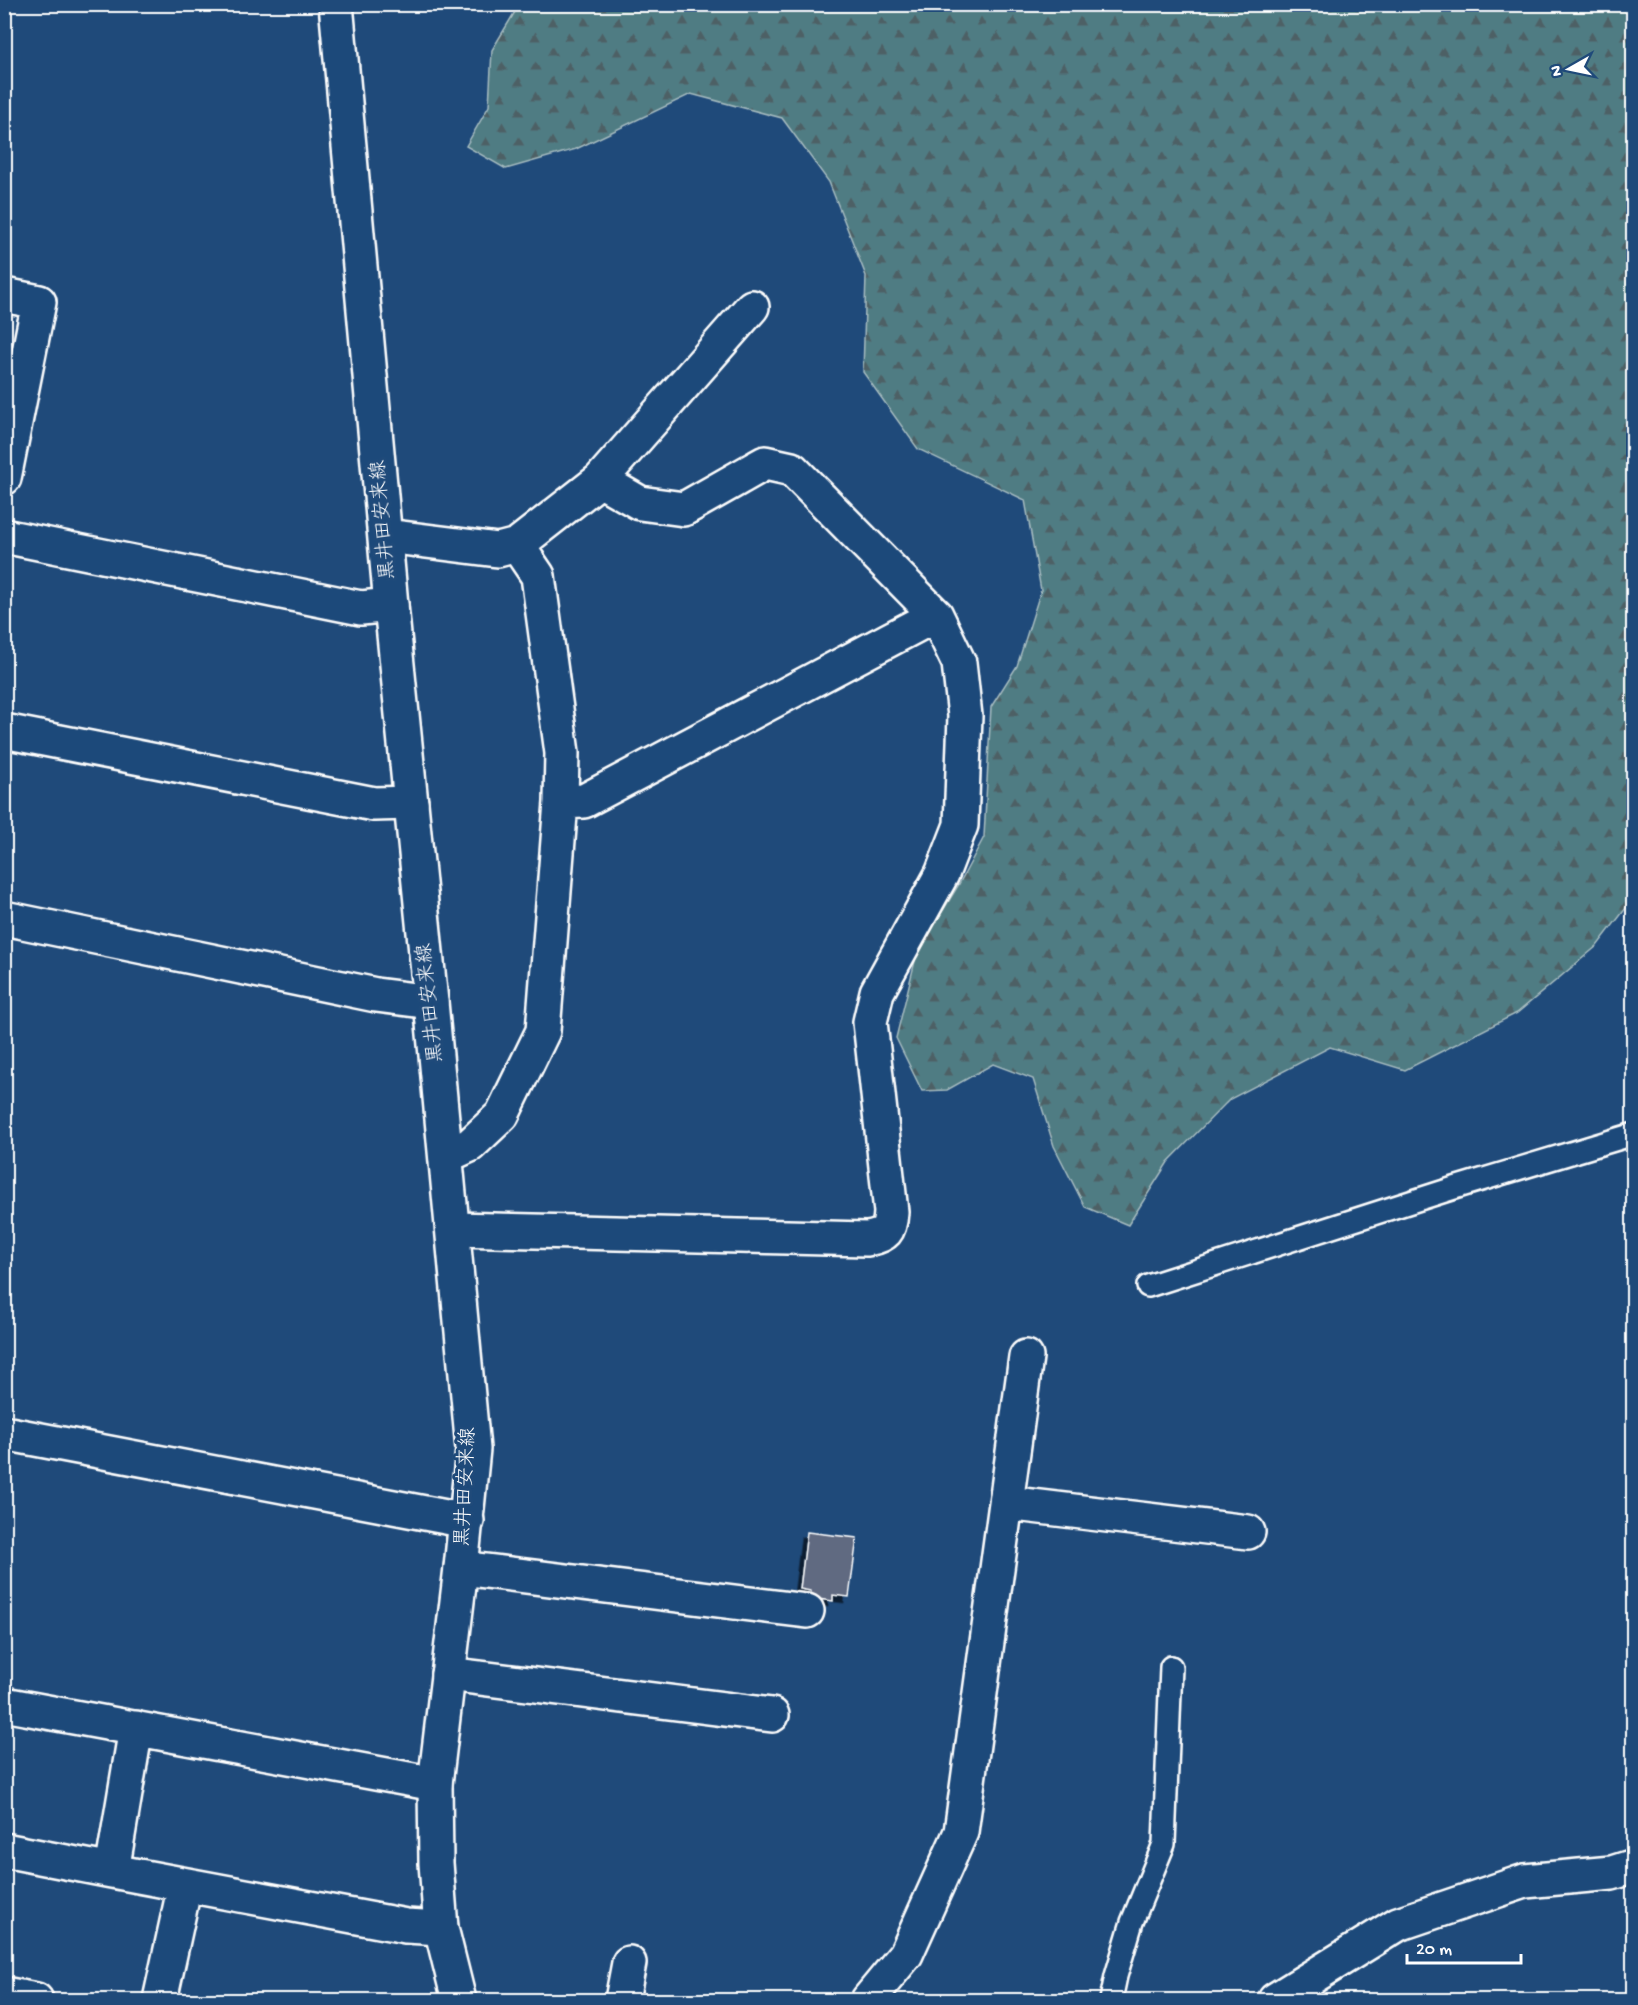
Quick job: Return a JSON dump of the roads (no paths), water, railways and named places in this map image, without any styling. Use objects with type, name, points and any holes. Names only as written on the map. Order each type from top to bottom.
[{"type":"street","name":"黒井田安来線","points":[[336,4],[391,605],[473,1449],[462,1568],[435,1784],[436,1863],[441,1928],[459,2001]]},
{"type":"street","points":[[4,295],[39,302],[4,478]]},
{"type":"street","points":[[386,536],[498,550],[517,545],[600,480],[752,307]]},
{"type":"street","points":[[453,1229],[867,1239],[886,1233],[890,1224],[891,1212],[870,1023],[877,992],[942,874],[961,825],[965,716],[959,663],[936,615],[792,469],[765,463],[684,509],[640,503],[600,480]]},
{"type":"street","points":[[4,536],[361,608],[391,605]]},
{"type":"street","points":[[446,1156],[470,1145],[502,1115],[543,1031],[561,802],[562,753],[538,576],[517,545]]},
{"type":"street","points":[[561,802],[584,801],[936,615]]},
{"type":"street","points":[[4,731],[375,804],[411,802]]},
{"type":"street","points":[[4,918],[376,995],[431,1002]]},
{"type":"street","points":[[868,2001],[906,1954],[961,1832],[1026,1357]]},
{"type":"street","points":[[4,1433],[467,1521]]},
{"type":"street","points":[[1007,1503],[1248,1532]]},
{"type":"street","points":[[462,1568],[807,1611]]},
{"type":"street","points":[[448,1674],[772,1715]]},
{"type":"street","points":[[4,1704],[435,1784]]},
{"type":"street","points":[[111,1870],[136,1728]]},
{"type":"street","points":[[4,1850],[406,1926],[441,1928]]},
{"type":"street","points":[[1275,2001],[1398,1924],[1525,1881],[1612,1874],[1634,1866]]},
{"type":"street","points":[[160,2001],[185,1885]]},
{"type":"street","points":[[622,2001],[629,1963]]},
{"type":"street","points":[[4,1994],[36,2001]]},
{"type":"lane","points":[[1148,1286],[1451,1189],[1634,1134]]},
{"type":"lane","points":[[1111,2001],[1132,1922],[1164,1844],[1171,1667]]}]
